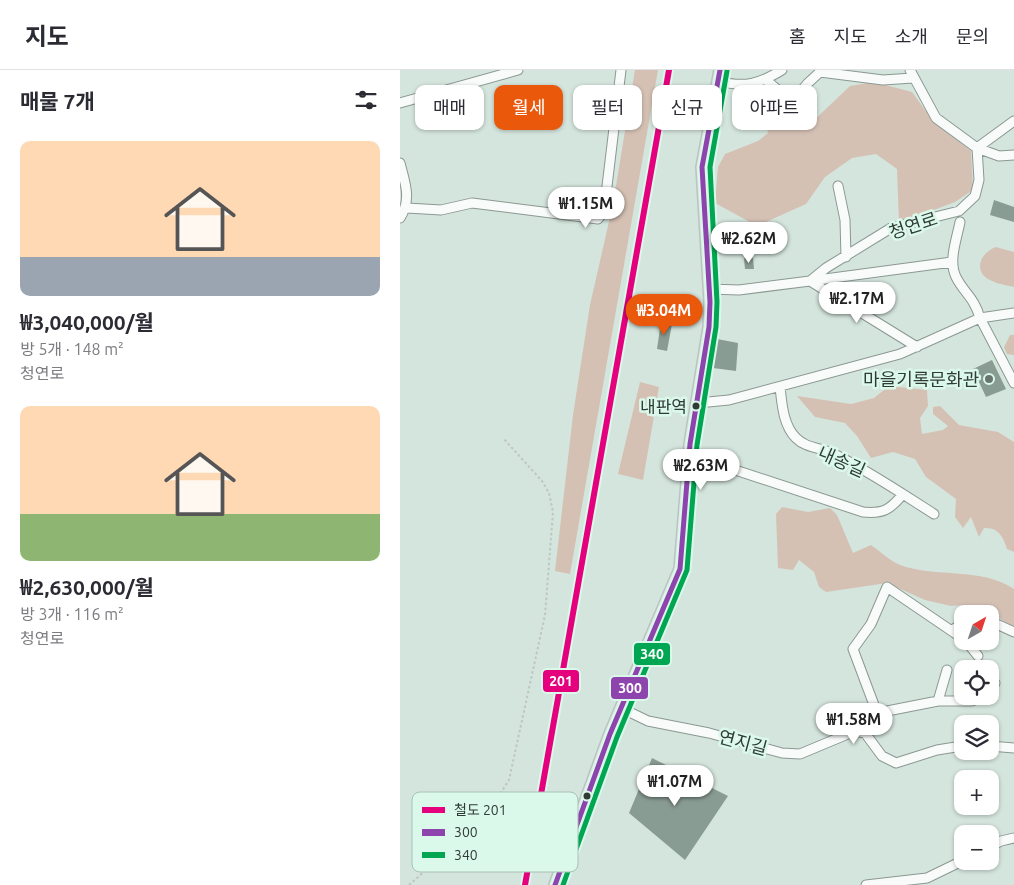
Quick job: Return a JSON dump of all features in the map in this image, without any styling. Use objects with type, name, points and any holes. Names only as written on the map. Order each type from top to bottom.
[{"type":"main road","points":[[578,828],[622,708],[680,569],[689,458],[710,327],[702,167],[719,76]]},
{"type":"main road","points":[[557,885],[562,872]]},
{"type":"street","points":[[400,103],[515,70]]},
{"type":"street","points":[[406,208],[441,210],[472,203],[598,219],[604,211],[621,70]]},
{"type":"street","points":[[719,76],[738,86],[766,80],[782,70]]},
{"type":"street","points":[[766,80],[792,102],[820,72],[883,80],[912,74],[936,118],[977,148],[999,156],[1014,155]]},
{"type":"street","points":[[977,148],[1014,121]]},
{"type":"street","name":"청연로","points":[[810,281],[826,268],[891,228],[959,211],[975,196],[979,180],[977,148]]},
{"type":"street","points":[[400,163],[408,196],[406,208],[400,218]]},
{"type":"street","points":[[838,186],[845,220],[846,257]]},
{"type":"street","name":"청연로","points":[[709,289],[739,290],[952,262],[960,222]]},
{"type":"street","points":[[952,262],[955,276],[975,303],[980,318],[1014,383]]},
{"type":"street","points":[[810,281],[917,347]]},
{"type":"street","points":[[698,403],[729,400],[900,354],[980,318],[1014,313]]},
{"type":"street","name":"내송길","points":[[780,387],[783,414],[794,436],[806,446],[832,453],[934,514]]},
{"type":"street","points":[[689,458],[729,468],[863,512],[879,513],[895,504],[903,494]]},
{"type":"street","points":[[877,713],[853,649],[872,624],[886,587],[952,630]]},
{"type":"street","points":[[999,625],[1014,632]]},
{"type":"street","points":[[973,650],[978,656]]},
{"type":"street","points":[[938,701],[947,670]]},
{"type":"street","points":[[954,701],[938,701],[877,713],[865,733],[882,756],[896,763],[928,752],[954,747]]},
{"type":"street","name":"연지길","points":[[622,708],[648,721],[708,733],[782,753],[800,754],[855,732],[865,733]]},
{"type":"street","points":[[999,747],[1014,748]]},
{"type":"street","points":[[999,842],[1014,838]]},
{"type":"street","points":[[866,885],[927,878],[954,864]]},
{"type":"path","points":[[501,792],[509,780],[545,615],[553,512],[549,493],[542,481],[503,438]]},
{"type":"path","points":[[409,885],[424,872]]},
{"type":"shaded area","points":[[635,70],[658,70],[655,85],[652,85],[652,104],[570,574],[555,571],[573,415],[590,305],[613,204],[625,130],[642,130],[642,85],[633,85]]},
{"type":"shaded area","points":[[874,82],[912,92],[934,122],[971,151],[973,190],[955,202],[899,223],[897,169],[876,154],[852,158],[825,177],[806,204],[757,226],[715,203],[718,167],[725,154],[758,141],[768,133],[767,130],[817,130],[817,117],[850,86]]},
{"type":"shaded area","points":[[996,247],[1014,252],[1014,287],[993,281],[981,272],[980,267],[983,257]]},
{"type":"shaded area","points":[[1010,335],[1014,335],[1014,355],[1007,354],[1004,347]]},
{"type":"shaded area","points":[[640,382],[659,387],[643,480],[618,474]]},
{"type":"shaded area","points":[[889,386],[927,390],[928,406],[920,418],[922,434],[943,430],[948,426],[933,414],[933,407],[940,406],[959,425],[998,432],[1014,442],[1014,552],[1007,549],[1002,536],[993,529],[984,528],[979,537],[971,517],[963,528],[955,517],[956,499],[926,477],[915,459],[893,452],[871,458],[857,436],[845,423],[815,417],[797,396],[851,404],[874,398]]},
{"type":"shaded area","points":[[782,507],[808,512],[830,508],[837,515],[853,553],[871,545],[900,565],[914,569],[973,575],[1001,582],[1014,589],[1014,628],[999,618],[999,605],[951,606],[925,600],[887,583],[826,592],[819,587],[814,572],[799,560],[793,570],[778,568],[776,514]]},
{"type":"building","points":[[994,200],[1014,207],[1014,222],[990,215]]},
{"type":"building","points":[[744,258],[753,258],[754,269],[745,269]]},
{"type":"building","points":[[661,322],[672,324],[667,351],[657,349]]},
{"type":"building","points":[[717,339],[738,343],[736,371],[713,368]]},
{"type":"building","name":"마을기록문화관","points":[[992,360],[1006,389],[986,397],[973,369]]},
{"type":"building","points":[[652,758],[728,796],[685,860],[629,813]]},
{"type":"rail line","name":"201","points":[[541,792],[669,70]]},
{"type":"rail line","name":"201","points":[[525,885],[527,872]]},
{"type":"transit line","name":"300","points":[[578,822],[610,734],[680,569],[690,444],[709,327],[710,302],[702,167],[720,70]]},
{"type":"transit line","name":"340","points":[[578,844],[617,737],[687,570],[697,445],[716,327],[717,302],[710,167],[727,71]]},
{"type":"transit line","name":"300","points":[[555,885],[560,872]]},
{"type":"transit line","name":"340","points":[[563,885],[568,872]]},
{"type":"place","name":"마을기록문화관","points":[[989,379]]},
{"type":"place","name":"내판역","points":[[696,406]]}]
